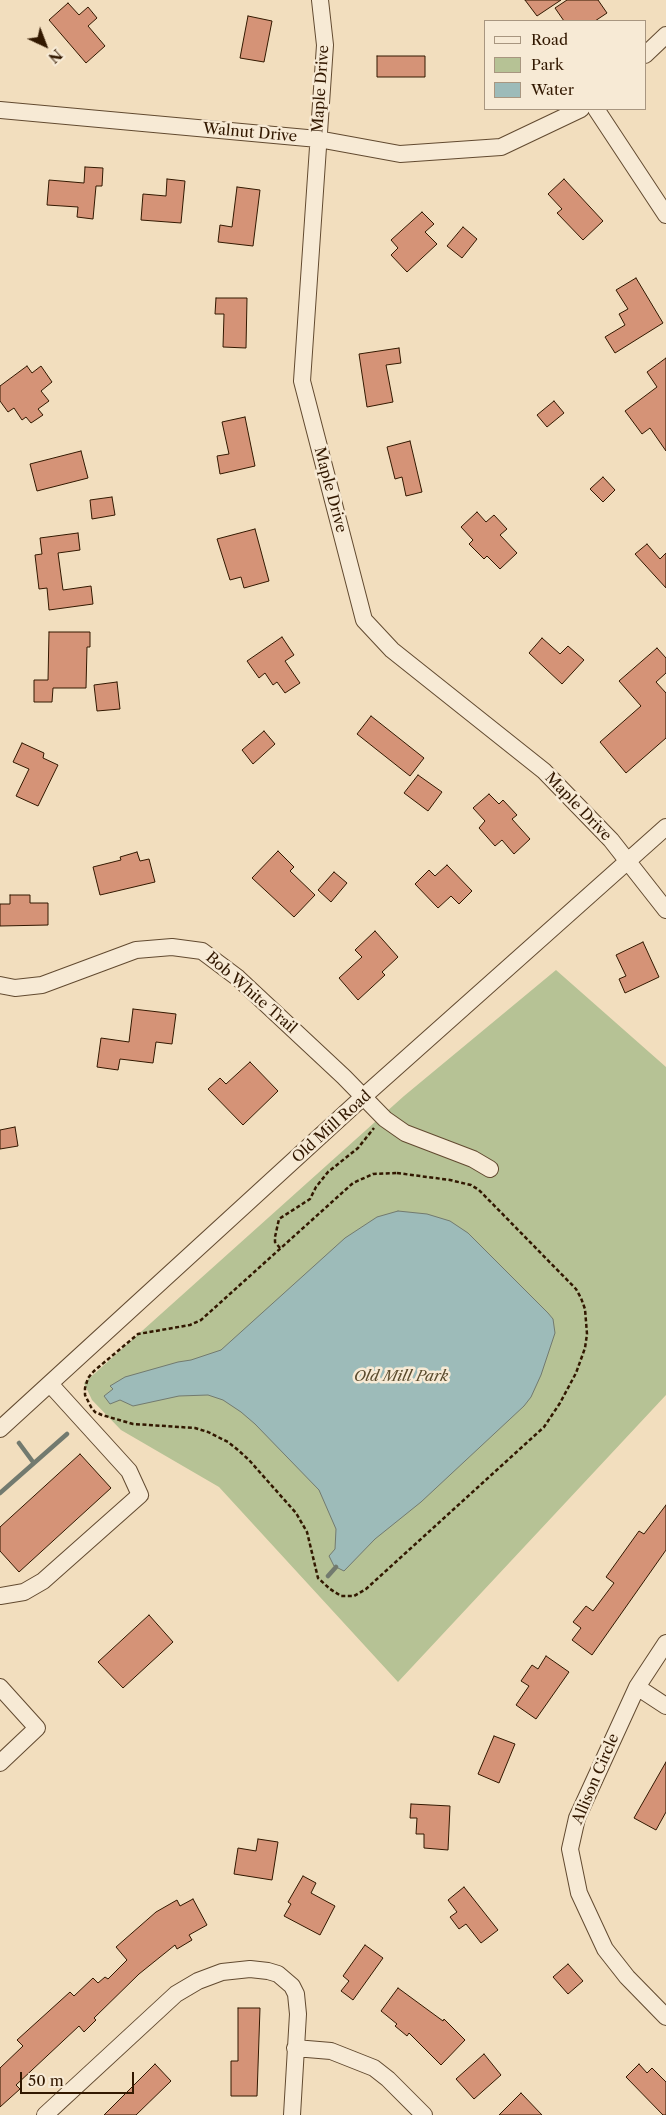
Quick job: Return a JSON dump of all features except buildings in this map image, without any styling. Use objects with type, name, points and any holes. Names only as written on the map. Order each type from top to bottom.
[{"type":"street","name":"Maple Drive","points":[[320,0],[325,45],[302,381],[364,620],[392,650],[544,772],[611,840],[666,910]]},
{"type":"street","points":[[646,54],[666,35]]},
{"type":"street","name":"Walnut Drive","points":[[0,110],[318,138],[400,154],[501,147],[579,110]]},
{"type":"street","points":[[597,110],[666,215]]},
{"type":"street","name":"Old Mill Road","points":[[0,1429],[363,1097],[628,863],[666,827]]},
{"type":"street","name":"Bob White Trail","points":[[0,985],[15,988],[42,985],[136,950],[172,947],[202,951],[238,978],[385,1119],[405,1133],[473,1159],[490,1169]]},
{"type":"street","points":[[0,1596],[24,1592],[44,1581],[140,1495],[129,1471],[50,1384]]},
{"type":"street","name":"Allison Circle","points":[[666,1643],[637,1687],[576,1818],[570,1849],[579,1893],[605,1949],[627,1977],[666,2017]]},
{"type":"street","points":[[0,1686],[37,1728],[0,1762]]},
{"type":"street","points":[[637,1687],[666,1706]]},
{"type":"street","points":[[45,2115],[166,2002],[192,1984],[222,1972],[258,1969],[278,1974],[285,1979],[296,1994],[298,2004],[292,2115]]},
{"type":"street","points":[[295,2048],[331,2051],[374,2068],[388,2079],[424,2115]]},
{"type":"path","points":[[280,1248],[275,1242],[278,1219],[310,1199],[316,1187],[328,1172],[352,1153],[374,1128],[385,1119]]},
{"type":"path","points":[[397,1173],[450,1180],[471,1185],[484,1195],[568,1280],[581,1298],[585,1309],[587,1334],[583,1354],[560,1403],[544,1427],[366,1589],[354,1596],[341,1596],[318,1578],[307,1532],[296,1513],[249,1460],[228,1442],[195,1428],[133,1424],[109,1417],[95,1412],[85,1395],[86,1382],[90,1375],[134,1336],[198,1322],[280,1248],[349,1186],[365,1176],[397,1173]]},
{"type":"green space","name":"Old Mill Park","points":[[556,970],[666,1067],[666,1395],[398,1682],[219,1487],[121,1430],[92,1400],[84,1383],[404,1096]]},
{"type":"water","points":[[398,1211],[427,1214],[450,1221],[468,1233],[548,1313],[553,1319],[555,1333],[541,1375],[531,1397],[524,1406],[421,1502],[375,1539],[344,1571],[334,1566],[329,1556],[335,1549],[336,1529],[319,1490],[241,1412],[223,1400],[208,1395],[179,1396],[133,1406],[120,1400],[110,1404],[104,1396],[113,1389],[110,1386],[125,1377],[191,1360],[221,1350],[345,1238],[377,1217]]},
{"type":"waterway","points":[[0,1493],[67,1434]]},
{"type":"waterway","points":[[19,1443],[33,1462]]},
{"type":"waterway","points":[[328,1576],[336,1567]]}]
